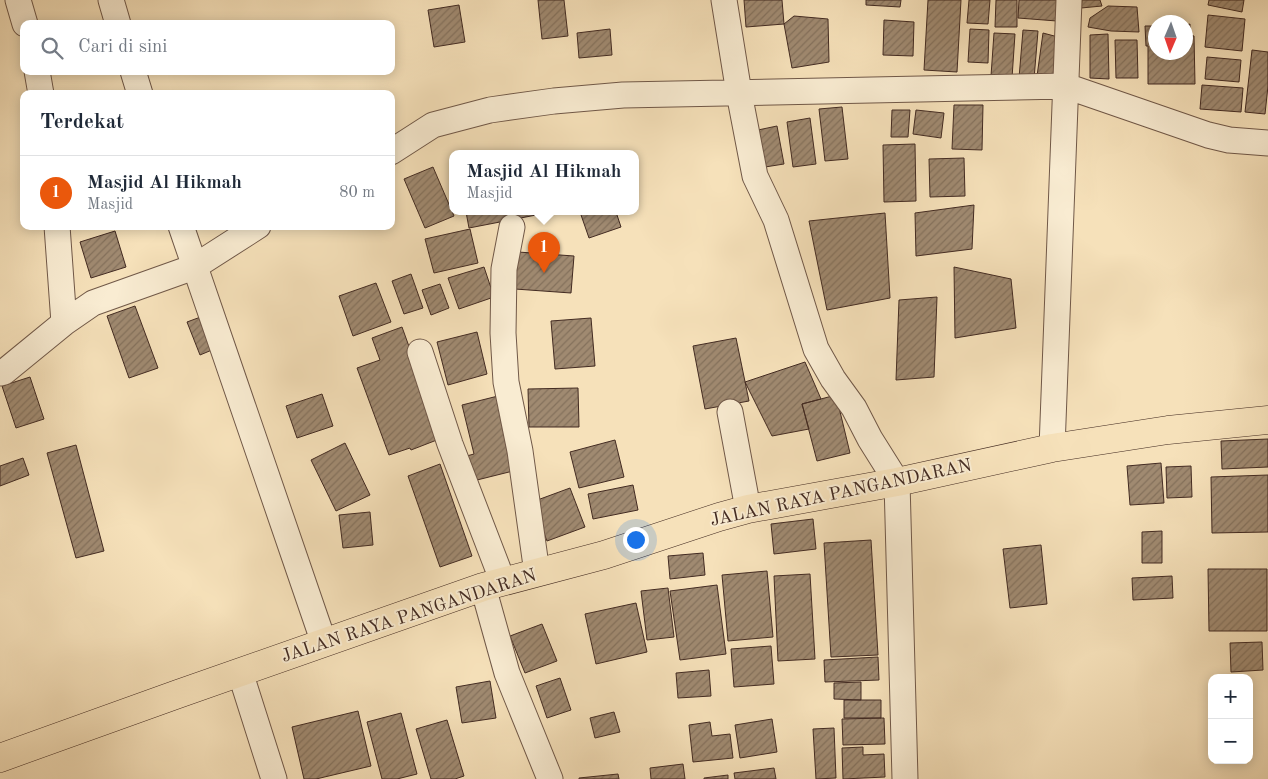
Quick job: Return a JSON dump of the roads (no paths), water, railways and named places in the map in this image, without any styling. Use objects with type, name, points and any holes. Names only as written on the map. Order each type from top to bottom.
[{"type":"highway","name":"JALAN RAYA PANGANDARAN","points":[[0,758],[240,672],[493,585],[604,555],[748,509],[897,482],[1052,448],[1168,430],[1268,420]]},
{"type":"street","points":[[18,0],[24,20]]},
{"type":"street","points":[[111,0],[117,20]]},
{"type":"street","points":[[724,0],[755,176],[776,220],[816,349],[833,379],[854,408],[870,439],[897,482],[898,776]]},
{"type":"street","points":[[1052,448],[1069,0]]},
{"type":"street","points":[[39,75],[41,90]]},
{"type":"street","points":[[134,75],[139,90]]},
{"type":"street","points":[[395,149],[433,125],[490,110],[554,101],[623,96],[1066,86],[1208,135],[1229,140],[1268,143]]},
{"type":"street","points":[[512,227],[504,269],[502,333],[506,382],[520,452],[537,573]]},
{"type":"street","points":[[57,230],[64,323]]},
{"type":"street","points":[[182,230],[324,643]]},
{"type":"street","points":[[0,373],[4,372],[64,323],[93,303],[194,267],[252,230]]},
{"type":"street","points":[[420,352],[493,585],[508,673],[550,779]]},
{"type":"street","points":[[730,412],[748,509]]},
{"type":"street","points":[[240,672],[274,779]]},
{"type":"place","name":"Masjid Al Hikmah","points":[[544,273]]}]
